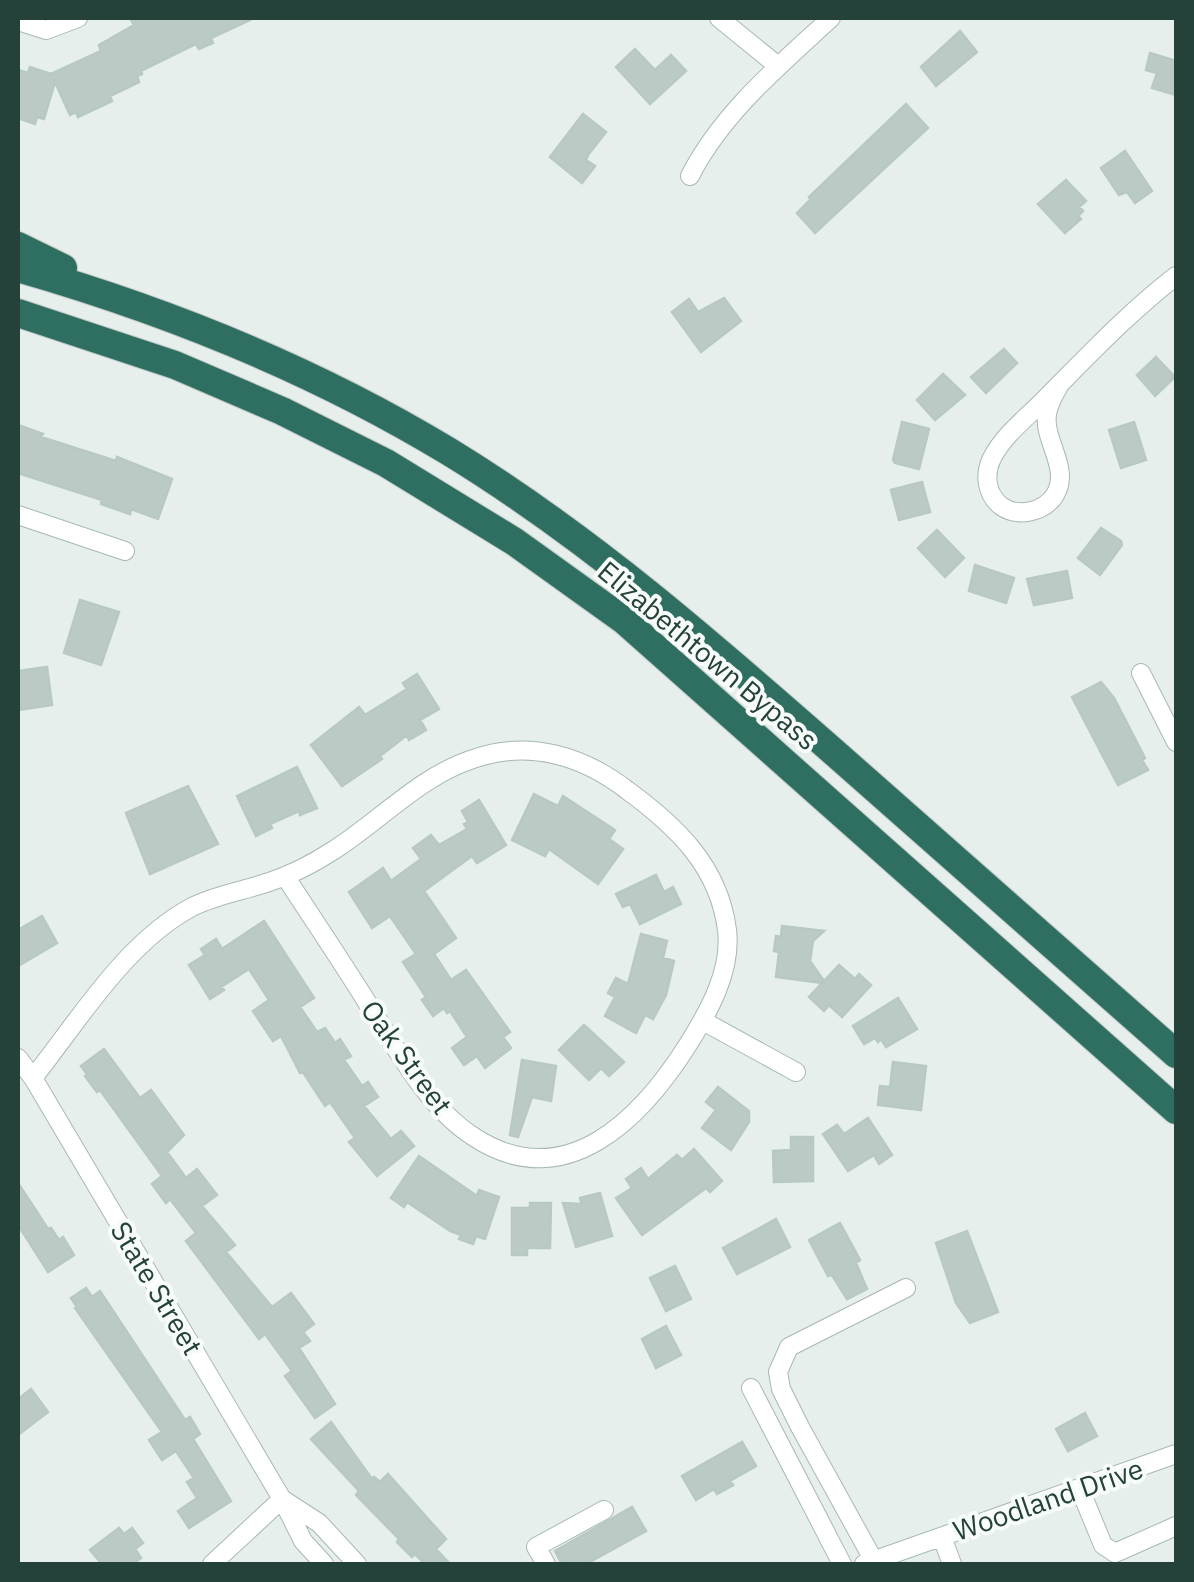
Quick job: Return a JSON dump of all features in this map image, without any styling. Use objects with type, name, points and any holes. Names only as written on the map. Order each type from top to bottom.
[{"type":"highway","points":[[18,246],[136,305]]},
{"type":"highway","name":"Elizabethtown Bypass","points":[[18,268],[136,305],[264,356],[387,416],[558,523],[710,644],[1176,1054]]},
{"type":"highway","name":"Elizabethtown Bypass","points":[[18,313],[191,371],[282,411],[386,464],[515,542],[625,621],[1176,1110]]},
{"type":"highway","points":[[18,324],[70,330]]},
{"type":"street","points":[[18,21],[46,30],[78,18]]},
{"type":"street","points":[[718,18],[778,66]]},
{"type":"street","points":[[690,176],[706,144],[778,66],[831,18]]},
{"type":"street","points":[[1059,386],[1047,412],[1059,465],[1057,491],[1032,512],[1006,509],[988,488],[987,472],[992,457],[1002,444],[1059,386],[1132,313],[1176,276]]},
{"type":"street","points":[[18,515],[125,551]]},
{"type":"street","points":[[1141,673],[1176,742]]},
{"type":"street","name":"Oak Street","points":[[33,1078],[128,957],[160,928],[196,905],[285,876],[331,852],[425,783],[459,764],[518,749],[561,755],[601,772],[679,831],[705,866],[720,898],[727,932],[723,970],[703,1021],[651,1097],[607,1137],[572,1154],[523,1156],[493,1148],[457,1126],[427,1091],[385,1033],[285,876]]},
{"type":"street","points":[[703,1021],[796,1072]]},
{"type":"street","points":[[18,1058],[33,1078]]},
{"type":"street","name":"State Street","points":[[33,1078],[282,1498],[303,1540],[324,1564]]},
{"type":"street","points":[[869,1563],[800,1427],[778,1372],[790,1347],[906,1288]]},
{"type":"street","points":[[752,1388],[842,1564]]},
{"type":"street","name":"Woodland Drive","points":[[869,1563],[1176,1454]]},
{"type":"street","points":[[1080,1490],[1103,1545],[1116,1552],[1176,1526]]},
{"type":"street","points":[[212,1564],[282,1498]]},
{"type":"street","name":"State Street","points":[[282,1498],[319,1523],[357,1564]]},
{"type":"street","points":[[546,1564],[536,1546],[604,1510]]},
{"type":"street","points":[[942,1536],[952,1564]]},
{"type":"building","points":[[130,18],[254,18],[211,38],[213,43],[199,49],[196,44],[141,71],[137,76],[139,82],[110,96],[112,101],[78,117],[76,112],[70,115],[55,82],[44,119],[37,117],[35,124],[18,118],[18,70],[28,73],[30,67],[51,74],[101,51],[99,45],[134,25]]},
{"type":"building","points":[[960,31],[977,52],[936,86],[921,67]]},
{"type":"building","points":[[635,49],[655,70],[671,55],[686,71],[650,104],[616,67]]},
{"type":"building","points":[[1150,53],[1176,61],[1176,95],[1152,88],[1157,73],[1146,70]]},
{"type":"building","points":[[906,104],[928,128],[815,233],[797,213]]},
{"type":"building","points":[[583,114],[606,132],[588,155],[586,160],[595,166],[582,183],[550,157]]},
{"type":"building","points":[[1125,151],[1152,191],[1135,203],[1127,192],[1119,195],[1101,168]]},
{"type":"building","points":[[1066,180],[1086,201],[1079,207],[1083,211],[1078,216],[1081,219],[1065,233],[1038,204]]},
{"type":"building","points":[[724,298],[741,321],[701,352],[672,312],[689,299],[698,312]]},
{"type":"building","points":[[1004,349],[1017,363],[986,393],[971,377]]},
{"type":"building","points":[[1156,357],[1175,377],[1155,396],[1137,375]]},
{"type":"building","points":[[943,374],[965,395],[935,420],[917,400]]},
{"type":"building","points":[[902,422],[929,429],[919,469],[893,460]]},
{"type":"building","points":[[1134,422],[1146,460],[1121,468],[1109,430]]},
{"type":"building","points":[[18,425],[43,434],[41,437],[116,461],[117,457],[172,479],[158,519],[131,509],[130,514],[101,504],[102,500],[18,473]]},
{"type":"building","points":[[922,482],[930,512],[899,520],[891,490]]},
{"type":"building","points":[[1101,528],[1122,545],[1100,575],[1078,558]]},
{"type":"building","points":[[937,530],[964,558],[945,577],[918,548]]},
{"type":"building","points":[[975,565],[1014,578],[1006,603],[969,591]]},
{"type":"building","points":[[1067,571],[1072,598],[1034,605],[1027,579]]},
{"type":"building","points":[[80,600],[119,612],[101,665],[64,653]]},
{"type":"building","points":[[47,667],[52,705],[18,710],[18,671]]},
{"type":"building","points":[[417,674],[439,709],[420,720],[426,730],[409,740],[407,735],[380,756],[382,759],[342,786],[311,745],[359,707],[365,715],[407,689],[403,683]]},
{"type":"building","points":[[1101,682],[1114,698],[1148,770],[1118,785],[1072,697]]},
{"type":"building","points":[[297,767],[317,808],[270,824],[272,828],[256,836],[237,796]]},
{"type":"building","points":[[188,786],[218,844],[150,874],[126,813]]},
{"type":"building","points":[[534,794],[558,806],[563,796],[615,830],[609,839],[623,849],[598,884],[549,849],[545,856],[512,840]]},
{"type":"building","points":[[479,800],[506,845],[477,863],[472,856],[424,891],[456,938],[434,954],[451,980],[466,970],[510,1032],[503,1037],[511,1048],[485,1068],[477,1056],[464,1065],[452,1048],[467,1037],[450,1011],[447,1013],[444,1008],[433,1016],[422,1000],[426,997],[403,962],[416,954],[390,916],[372,928],[349,892],[383,868],[391,881],[421,859],[413,848],[431,835],[439,845],[467,829],[462,811]]},
{"type":"building","points":[[656,875],[664,892],[673,887],[681,904],[640,924],[630,904],[623,907],[616,894]]},
{"type":"building","points":[[42,916],[57,943],[18,966],[18,930]]},
{"type":"building","points":[[264,921],[314,998],[300,1007],[317,1032],[325,1028],[335,1043],[340,1039],[351,1056],[344,1060],[362,1086],[368,1082],[378,1097],[364,1106],[391,1139],[401,1131],[414,1146],[377,1176],[349,1142],[355,1138],[330,1102],[325,1106],[300,1073],[281,1036],[273,1041],[253,1011],[269,1000],[249,969],[210,999],[189,965],[205,955],[201,949],[216,939],[222,949]]},
{"type":"building","points":[[782,926],[824,931],[813,941],[810,961],[824,981],[839,965],[855,979],[859,974],[871,985],[842,1017],[829,1005],[824,1011],[809,997],[822,983],[776,977],[779,952],[774,951]]},
{"type":"building","points":[[641,934],[667,941],[663,958],[674,961],[666,995],[653,1019],[645,1015],[636,1033],[605,1016],[615,997],[608,993],[616,978],[628,984]]},
{"type":"building","points":[[898,998],[917,1029],[886,1047],[881,1039],[878,1042],[875,1038],[864,1044],[853,1026]]},
{"type":"building","points":[[584,1025],[624,1062],[609,1076],[601,1068],[589,1080],[559,1050]]},
{"type":"building","points":[[104,1049],[140,1098],[151,1090],[184,1135],[167,1152],[186,1178],[197,1169],[217,1195],[202,1206],[235,1245],[226,1252],[272,1307],[291,1293],[314,1324],[303,1332],[310,1341],[299,1348],[335,1404],[315,1418],[285,1376],[292,1371],[265,1334],[259,1339],[186,1241],[196,1233],[170,1199],[166,1203],[152,1184],[162,1176],[100,1090],[97,1092],[85,1076],[81,1066]]},
{"type":"building","points":[[522,1060],[556,1066],[551,1101],[532,1097],[518,1137],[510,1135]]},
{"type":"building","points":[[893,1062],[926,1066],[921,1110],[878,1105],[880,1086],[890,1087]]},
{"type":"building","points":[[718,1087],[749,1111],[749,1122],[731,1150],[702,1128],[716,1110],[706,1102]]},
{"type":"building","points":[[868,1118],[892,1155],[879,1164],[874,1155],[848,1171],[823,1134],[837,1125],[844,1134]]},
{"type":"building","points":[[791,1137],[813,1137],[813,1181],[774,1182],[773,1151],[791,1150]]},
{"type":"building","points":[[694,1149],[722,1181],[710,1192],[706,1188],[642,1235],[616,1198],[632,1188],[626,1179],[641,1168],[648,1179],[677,1155],[682,1160]]},
{"type":"building","points":[[419,1156],[477,1196],[479,1190],[499,1197],[485,1239],[476,1236],[473,1244],[459,1239],[461,1235],[407,1202],[404,1207],[391,1198]]},
{"type":"building","points":[[18,1183],[48,1229],[59,1240],[63,1237],[74,1255],[48,1272],[18,1225]]},
{"type":"building","points":[[600,1193],[612,1236],[576,1247],[563,1203],[582,1204],[580,1198]]},
{"type":"building","points":[[530,1203],[551,1203],[550,1248],[527,1248],[527,1255],[512,1255],[512,1208],[530,1208]]},
{"type":"building","points":[[776,1219],[790,1247],[737,1274],[723,1248]]},
{"type":"building","points":[[840,1223],[860,1260],[856,1263],[867,1289],[847,1299],[832,1275],[828,1276],[809,1240]]},
{"type":"building","points":[[967,1231],[998,1312],[970,1323],[956,1303],[936,1243]]},
{"type":"building","points":[[675,1266],[691,1299],[666,1311],[650,1278]]},
{"type":"building","points":[[86,1288],[92,1297],[100,1291],[185,1420],[190,1417],[200,1434],[193,1439],[231,1501],[189,1528],[178,1511],[197,1498],[187,1482],[194,1478],[176,1451],[162,1460],[149,1440],[162,1432],[75,1308],[71,1298]]},
{"type":"building","points":[[666,1326],[681,1355],[656,1368],[642,1339]]},
{"type":"building","points":[[31,1389],[48,1412],[18,1435],[18,1399]]},
{"type":"building","points":[[1085,1413],[1097,1436],[1068,1451],[1056,1429]]},
{"type":"building","points":[[331,1422],[372,1479],[380,1482],[388,1474],[446,1539],[436,1549],[450,1564],[425,1564],[415,1554],[412,1557],[356,1495],[359,1491],[311,1439]]},
{"type":"building","points":[[742,1442],[756,1466],[730,1481],[733,1485],[717,1494],[714,1489],[696,1500],[682,1476]]},
{"type":"building","points":[[632,1507],[646,1531],[586,1564],[562,1564],[555,1551]]},
{"type":"building","points":[[119,1528],[124,1534],[132,1528],[143,1543],[135,1549],[141,1558],[133,1564],[102,1564],[90,1550]]}]
